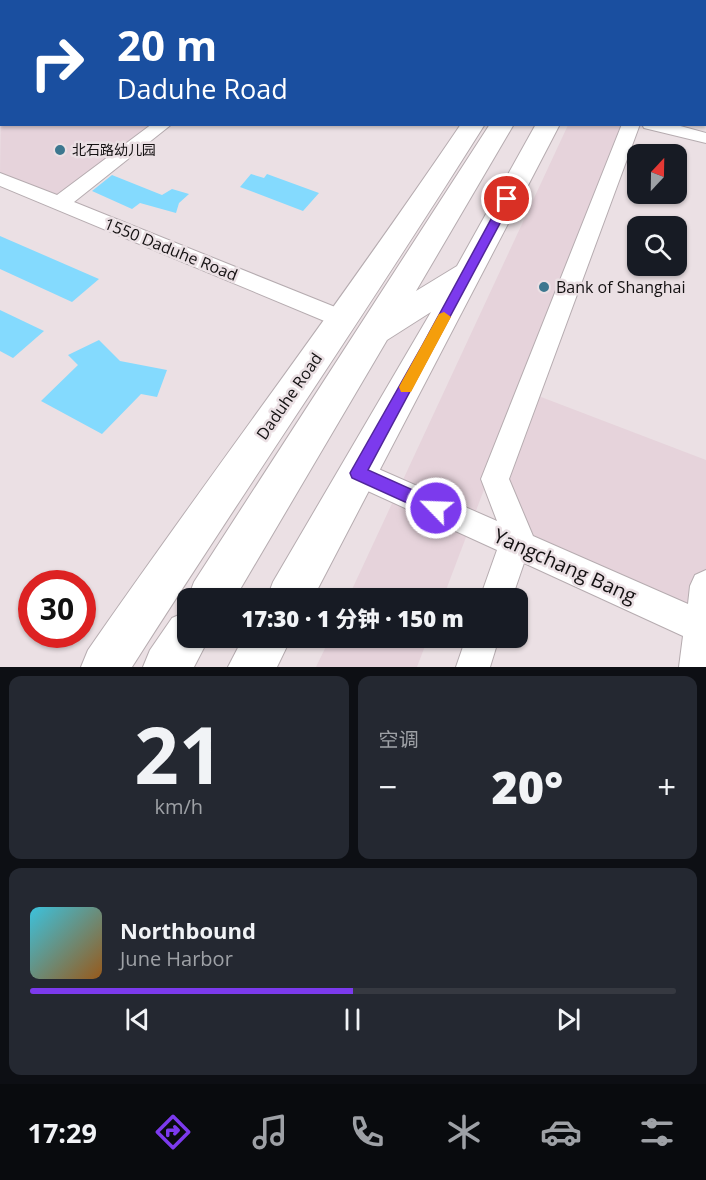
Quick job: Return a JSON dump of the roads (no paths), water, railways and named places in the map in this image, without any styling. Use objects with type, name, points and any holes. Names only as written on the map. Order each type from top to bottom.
[{"type":"main road","name":"Daduhe Road","points":[[215,588],[358,326],[393,247],[472,126]]},
{"type":"main road","name":"Daduhe Road","points":[[105,667],[358,326],[501,126]]},
{"type":"main road","points":[[295,588],[427,350],[547,126]]},
{"type":"main road","points":[[358,326],[467,273]]},
{"type":"main road","points":[[167,667],[179,648]]},
{"type":"main road","points":[[252,667],[262,648]]},
{"type":"street","points":[[59,203],[161,126]]},
{"type":"street","points":[[499,588],[518,535],[495,479],[630,126]]},
{"type":"street","points":[[658,126],[706,138]]},
{"type":"street","name":"1550 Daduhe Road","points":[[0,179],[358,326]]},
{"type":"street","name":"Yangchang Bang","points":[[358,473],[703,628]]},
{"type":"street","points":[[696,667],[703,628],[706,586]]},
{"type":"street","points":[[473,667],[480,648]]},
{"type":"place","name":"北石路幼儿园","points":[[60,150]]},
{"type":"place","name":"Bank of Shanghai","points":[[544,287]]}]
